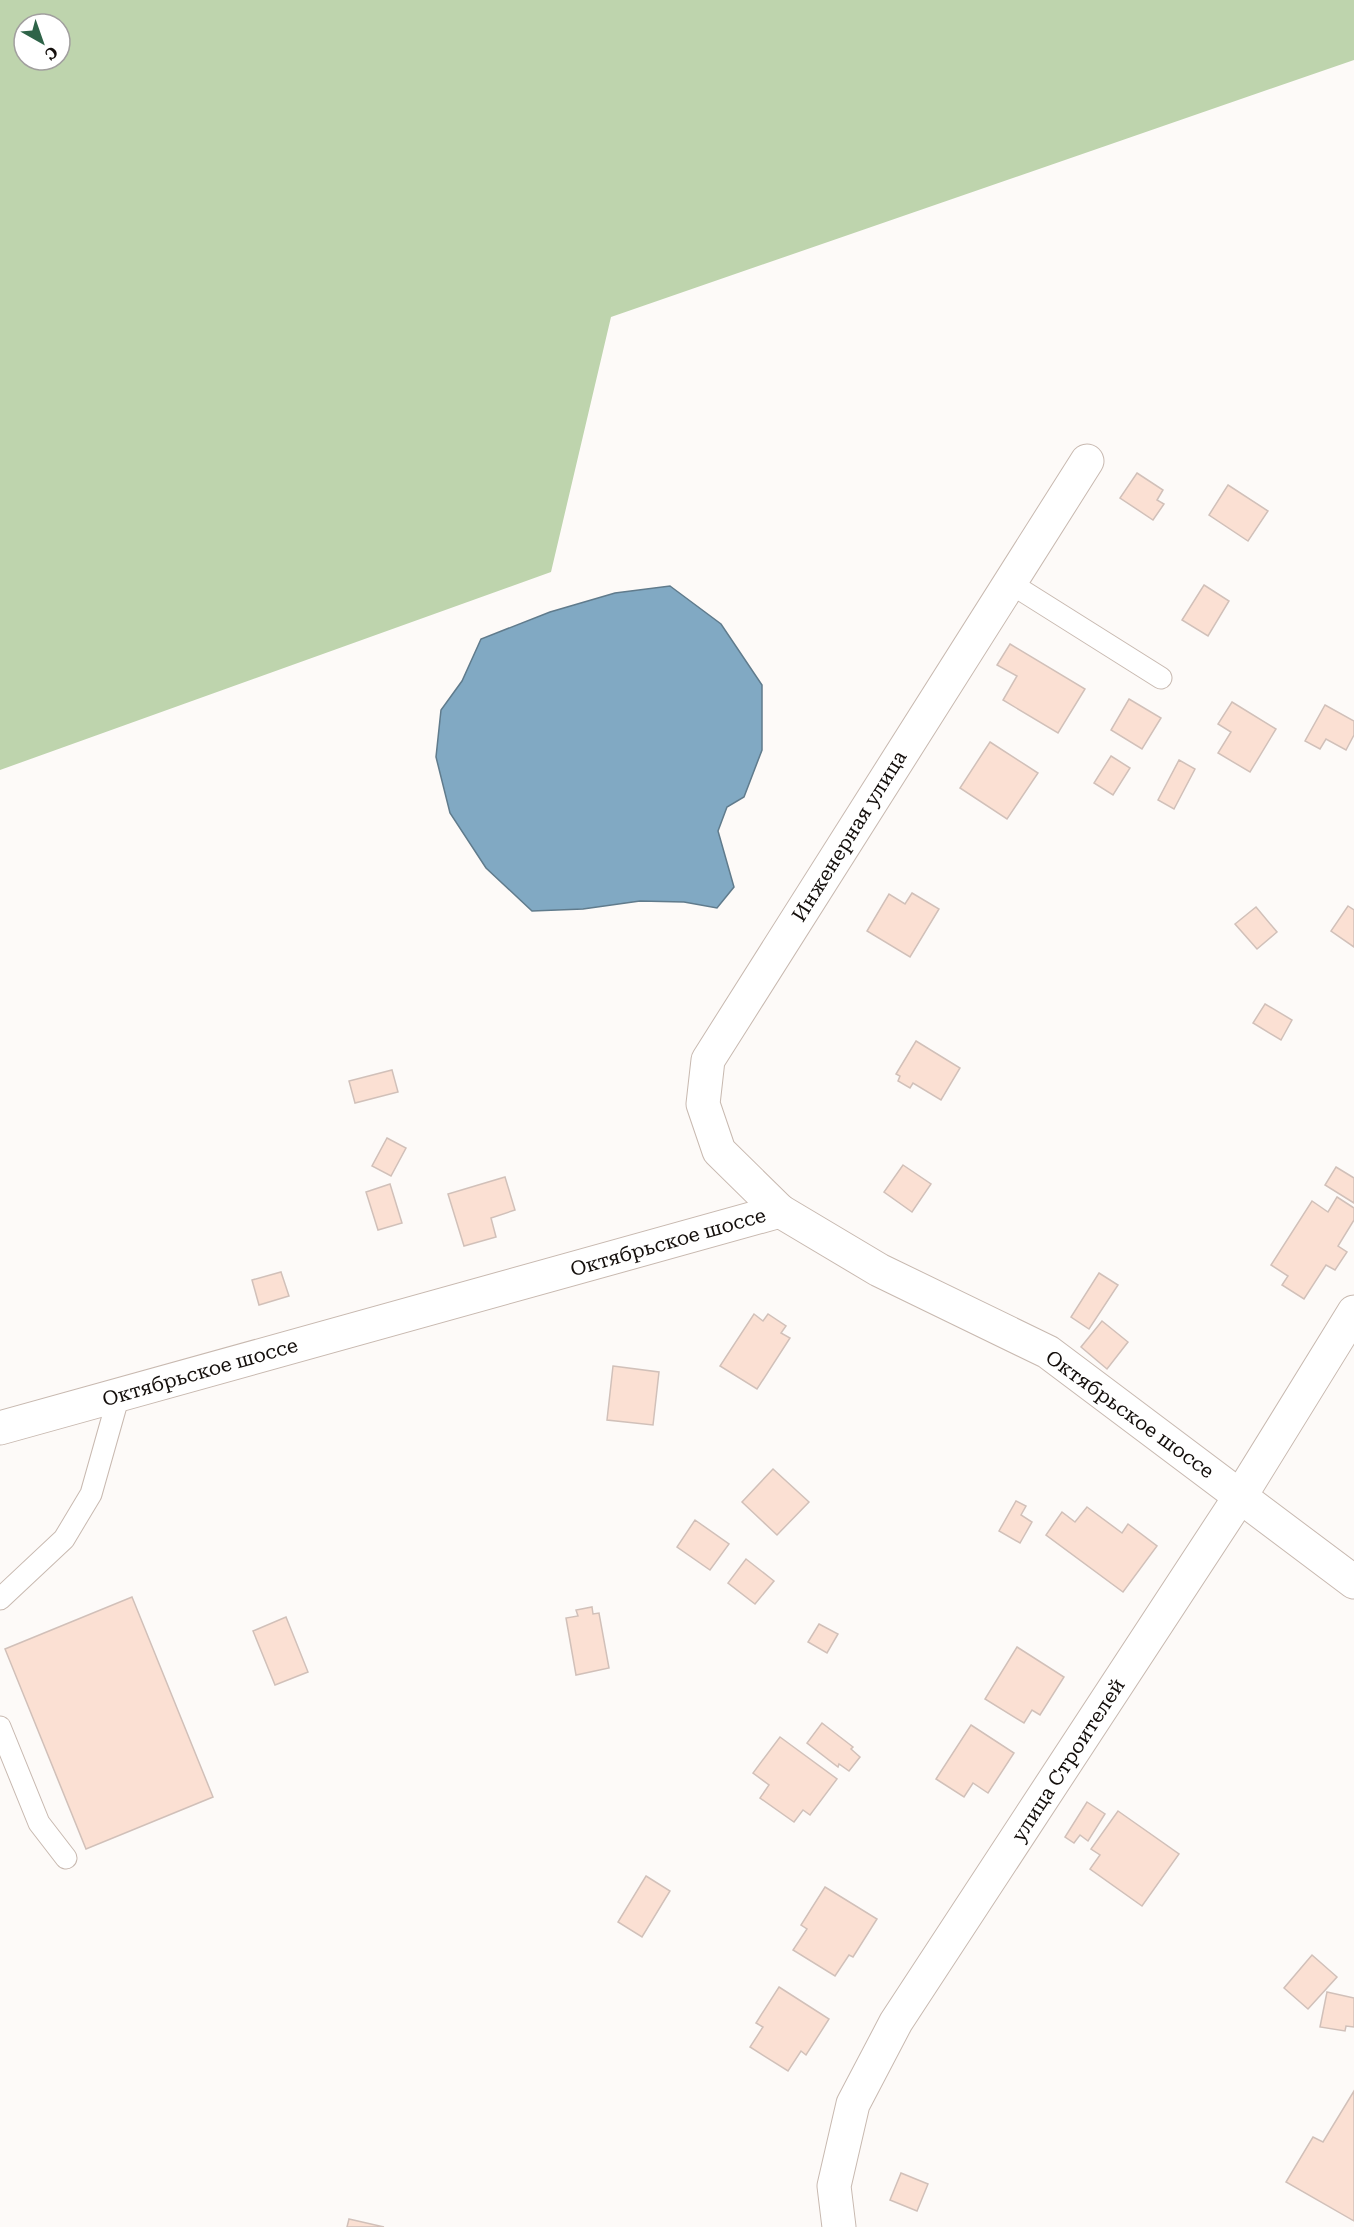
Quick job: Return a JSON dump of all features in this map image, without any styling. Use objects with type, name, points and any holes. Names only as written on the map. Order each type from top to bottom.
[{"type":"street","name":"Инженерная улица","points":[[780,1211],[719,1151],[703,1104],[708,1060],[1087,461]]},
{"type":"street","name":"Октябрьское шоссе","points":[[0,1428],[780,1211],[879,1270],[1048,1352],[1354,1582]]},
{"type":"street","name":"улица Строителей","points":[[839,2227],[834,2186],[853,2104],[896,2022],[1241,1496],[1354,1312]]},
{"type":"lane","points":[[1010,583],[1161,678]]},
{"type":"lane","points":[[0,1599],[64,1539],[91,1494],[119,1395]]},
{"type":"lane","points":[[0,1727],[39,1823],[66,1858]]},
{"type":"green space","points":[[0,0],[1354,0],[1354,60],[611,317],[551,572],[0,770]]},
{"type":"water","points":[[670,586],[721,624],[762,685],[762,750],[744,797],[727,807],[718,831],[734,887],[717,908],[684,902],[640,901],[583,909],[532,911],[486,868],[450,813],[436,757],[441,710],[462,681],[481,639],[550,612],[615,593]]},
{"type":"building","points":[[1137,473],[1163,490],[1157,500],[1164,504],[1153,520],[1120,498]]},
{"type":"building","points":[[1228,485],[1268,511],[1248,541],[1209,515]]},
{"type":"building","points":[[1204,585],[1229,601],[1208,636],[1182,620]]},
{"type":"building","points":[[1010,644],[1085,689],[1058,733],[1003,700],[1017,676],[997,665]]},
{"type":"building","points":[[1129,699],[1161,718],[1142,749],[1111,730]]},
{"type":"building","points":[[1232,702],[1276,729],[1250,772],[1218,753],[1231,732],[1218,724]]},
{"type":"building","points":[[1325,705],[1354,721],[1354,735],[1346,750],[1326,739],[1320,749],[1305,741]]},
{"type":"building","points":[[990,742],[1038,773],[1007,819],[960,788]]},
{"type":"building","points":[[1111,756],[1130,768],[1113,795],[1094,783]]},
{"type":"building","points":[[1179,760],[1195,769],[1174,809],[1158,800]]},
{"type":"building","points":[[912,893],[939,909],[910,957],[867,931],[889,894],[905,904]]},
{"type":"building","points":[[1348,906],[1354,910],[1354,947],[1331,931]]},
{"type":"building","points":[[1256,907],[1277,932],[1257,949],[1235,924]]},
{"type":"building","points":[[1265,1004],[1292,1020],[1281,1040],[1253,1023]]},
{"type":"building","points":[[916,1041],[960,1068],[941,1100],[913,1083],[910,1088],[898,1081],[900,1076],[896,1074]]},
{"type":"building","points":[[392,1070],[398,1092],[355,1103],[349,1081]]},
{"type":"building","points":[[387,1138],[406,1148],[391,1176],[372,1166]]},
{"type":"building","points":[[903,1165],[931,1184],[912,1212],[884,1192]]},
{"type":"building","points":[[1336,1167],[1354,1178],[1354,1203],[1325,1185]]},
{"type":"building","points":[[505,1177],[515,1210],[491,1218],[496,1237],[464,1246],[448,1194]]},
{"type":"building","points":[[390,1184],[402,1223],[378,1230],[366,1192]]},
{"type":"building","points":[[1337,1197],[1354,1208],[1354,1220],[1338,1246],[1347,1252],[1335,1270],[1326,1265],[1304,1299],[1282,1285],[1288,1276],[1271,1265],[1312,1201],[1328,1212]]},
{"type":"building","points":[[281,1272],[289,1296],[259,1305],[252,1280]]},
{"type":"building","points":[[1099,1273],[1118,1285],[1089,1329],[1071,1317]]},
{"type":"building","points":[[754,1314],[763,1321],[768,1314],[786,1326],[781,1333],[790,1338],[757,1389],[720,1366]]},
{"type":"building","points":[[1102,1321],[1128,1342],[1107,1369],[1081,1347]]},
{"type":"building","points":[[613,1366],[659,1372],[653,1425],[607,1420]]},
{"type":"building","points":[[773,1469],[809,1502],[777,1535],[742,1502]]},
{"type":"building","points":[[1016,1501],[1026,1506],[1021,1515],[1032,1522],[1020,1543],[999,1531]]},
{"type":"building","points":[[1087,1507],[1122,1533],[1128,1524],[1157,1546],[1123,1592],[1046,1535],[1062,1512],[1075,1522]]},
{"type":"building","points":[[695,1520],[729,1544],[710,1570],[677,1547]]},
{"type":"building","points":[[746,1559],[774,1581],[755,1604],[728,1583]]},
{"type":"building","points":[[132,1597],[213,1797],[86,1849],[5,1649]]},
{"type":"building","points":[[592,1607],[593,1614],[599,1613],[609,1668],[576,1675],[566,1618],[578,1616],[576,1610]]},
{"type":"building","points":[[286,1617],[308,1672],[275,1685],[253,1631]]},
{"type":"building","points":[[819,1624],[838,1634],[827,1653],[808,1642]]},
{"type":"building","points":[[1017,1647],[1064,1677],[1040,1715],[1032,1710],[1024,1723],[985,1699]]},
{"type":"building","points":[[822,1723],[853,1747],[851,1749],[860,1757],[849,1771],[839,1764],[838,1767],[807,1743]]},
{"type":"building","points":[[971,1725],[1014,1753],[988,1793],[973,1783],[964,1797],[936,1779]]},
{"type":"building","points":[[780,1737],[837,1779],[810,1815],[803,1810],[794,1822],[760,1798],[769,1785],[753,1773]]},
{"type":"building","points":[[1087,1802],[1105,1814],[1088,1841],[1080,1835],[1074,1843],[1065,1837]]},
{"type":"building","points":[[1118,1811],[1179,1854],[1142,1906],[1090,1869],[1100,1855],[1091,1849]]},
{"type":"building","points":[[646,1876],[670,1891],[642,1937],[618,1922]]},
{"type":"building","points":[[825,1887],[877,1919],[853,1957],[849,1955],[835,1976],[793,1950],[807,1929],[801,1925]]},
{"type":"building","points":[[1312,1955],[1337,1977],[1308,2009],[1284,1988]]},
{"type":"building","points":[[779,1987],[829,2019],[806,2055],[801,2051],[788,2071],[750,2047],[763,2027],[756,2023]]},
{"type":"building","points":[[1327,1992],[1354,1998],[1354,2027],[1346,2026],[1345,2031],[1320,2027]]},
{"type":"building","points":[[1354,2091],[1354,2221],[1286,2182],[1313,2137],[1323,2142]]},
{"type":"building","points":[[901,2173],[928,2184],[917,2211],[890,2200]]},
{"type":"building","points":[[349,2219],[384,2227],[347,2227]]}]
